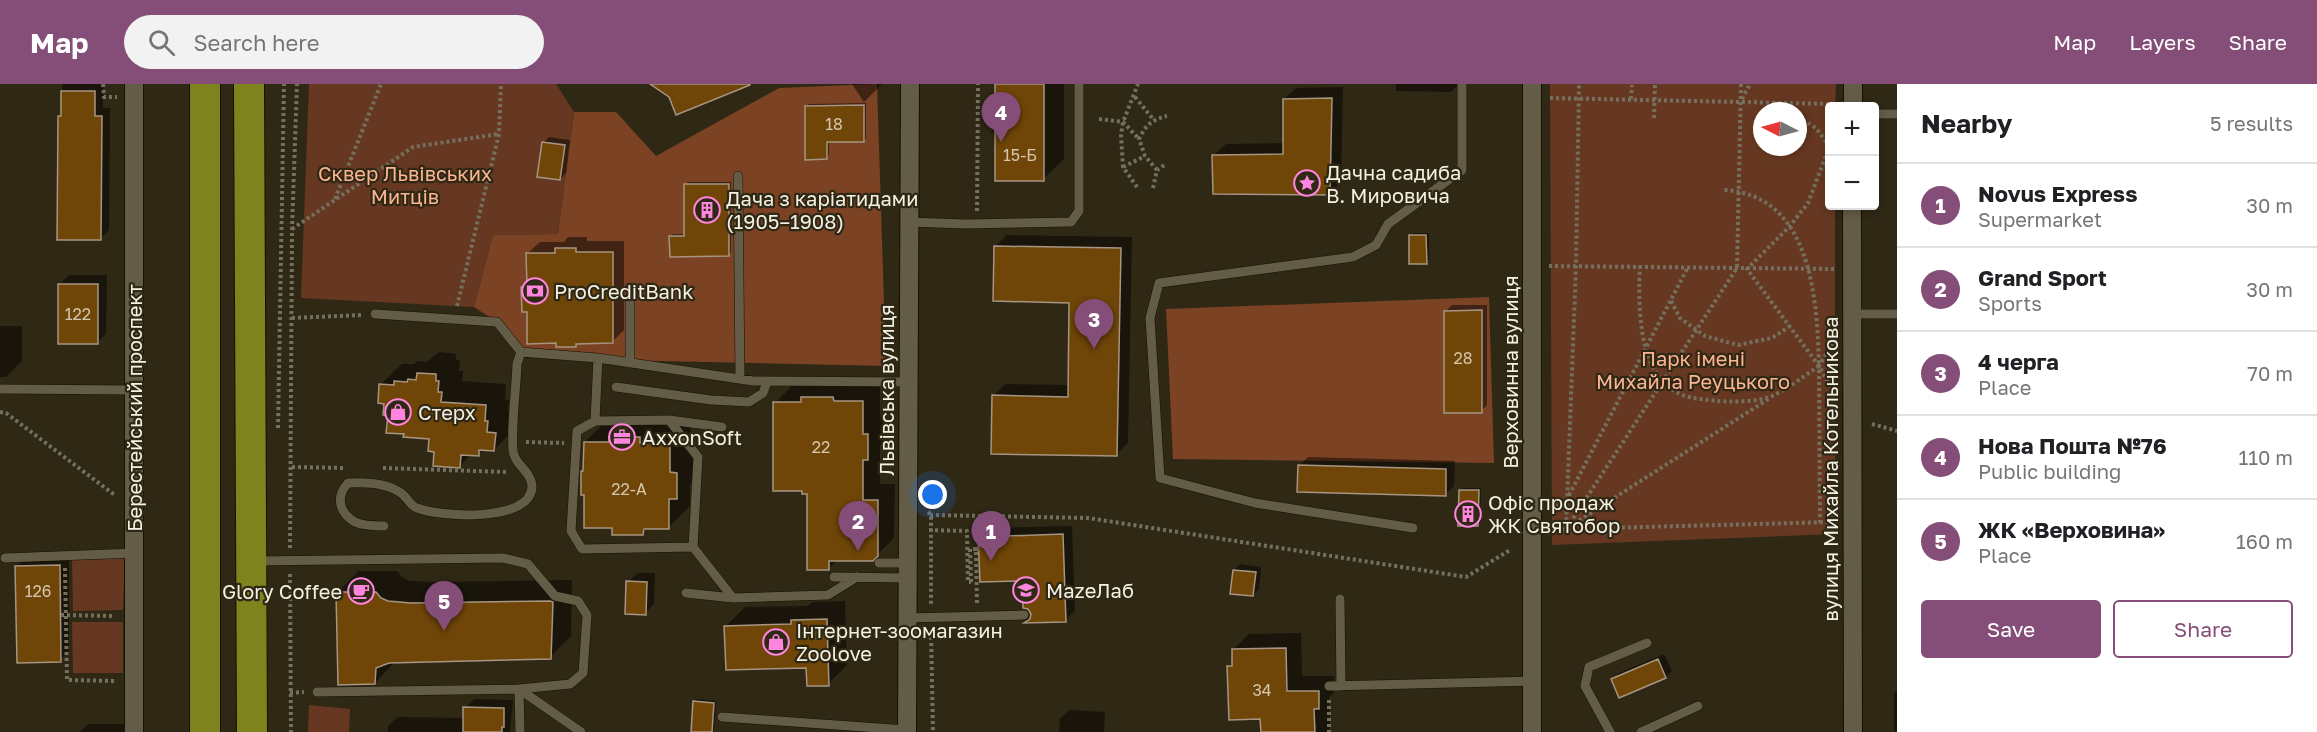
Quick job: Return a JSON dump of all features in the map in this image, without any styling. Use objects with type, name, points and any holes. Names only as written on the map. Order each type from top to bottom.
[{"type":"main road","points":[[205,84],[205,732]]},
{"type":"main road","points":[[249,84],[252,732]]},
{"type":"street","name":"Львівська вулиця","points":[[908,731],[912,607],[908,571],[911,532],[910,84]]},
{"type":"street","points":[[1847,102],[1854,84]]},
{"type":"street","name":"Берестейський проспект","points":[[129,90],[135,553],[134,732]]},
{"type":"street","name":"Верховинна вулиця","points":[[1532,732],[1538,91]]},
{"type":"street","name":"вулиця Михайла Котельникова","points":[[1852,210],[1853,732]]},
{"type":"lane","points":[[909,222],[977,224],[1071,222],[1079,211],[1079,84]]},
{"type":"lane","points":[[1413,528],[1255,503],[1160,478],[1150,318],[1159,282],[1353,257],[1377,245],[1388,224],[1462,170],[1462,84]]},
{"type":"lane","points":[[1879,114],[1897,114]]},
{"type":"lane","points":[[738,176],[740,379]]},
{"type":"lane","points":[[630,298],[630,363]]},
{"type":"lane","points":[[375,314],[497,322],[521,352],[598,358],[767,382],[909,382]]},
{"type":"lane","points":[[1851,322],[1897,314]]},
{"type":"lane","points":[[384,526],[356,522],[345,513],[339,502],[340,491],[348,483],[368,482],[400,492],[416,508],[451,514],[495,514],[517,508],[528,498],[532,486],[526,472],[513,454],[517,364],[521,352]]},
{"type":"lane","points":[[596,421],[598,358]]},
{"type":"lane","points":[[616,387],[711,400],[749,402],[763,393],[767,382]]},
{"type":"lane","points":[[0,389],[133,390]]},
{"type":"lane","points":[[669,420],[698,457],[693,547],[733,598]]},
{"type":"lane","points":[[693,547],[582,549],[571,531],[578,431],[596,421],[669,420],[722,427]]},
{"type":"lane","points":[[5,558],[135,553]]},
{"type":"lane","points":[[251,561],[503,558],[528,564],[555,596],[578,601],[587,615],[583,672],[570,684],[519,689],[317,692]]},
{"type":"lane","points":[[879,563],[908,571]]},
{"type":"lane","points":[[834,578],[908,571]]},
{"type":"lane","points":[[686,593],[733,598],[828,595],[857,577]]},
{"type":"lane","points":[[1340,599],[1341,686]]},
{"type":"lane","points":[[912,607],[1024,615]]},
{"type":"lane","points":[[1610,732],[1585,686],[1589,667],[1647,643]]},
{"type":"lane","points":[[1329,686],[1533,681]]},
{"type":"lane","points":[[519,689],[520,732]]},
{"type":"lane","points":[[519,689],[581,732]]},
{"type":"lane","points":[[1641,732],[1698,706]]},
{"type":"lane","points":[[722,717],[908,731]]},
{"type":"path","points":[[103,84],[104,97],[129,90]]},
{"type":"path","points":[[278,430],[284,84]]},
{"type":"path","points":[[291,732],[292,229],[297,84]]},
{"type":"path","points":[[334,200],[381,84]]},
{"type":"path","points":[[454,319],[499,134],[501,84]]},
{"type":"path","points":[[977,224],[978,84]]},
{"type":"path","points":[[1137,187],[1123,167],[1121,135],[1123,122],[1135,97],[1138,84]]},
{"type":"path","points":[[1566,529],[1576,266],[1579,84]]},
{"type":"path","points":[[1654,118],[1655,84]]},
{"type":"path","points":[[1566,529],[1737,268],[1741,84]]},
{"type":"path","points":[[1741,102],[1750,84]]},
{"type":"path","points":[[1631,99],[1632,85]]},
{"type":"path","points":[[1538,91],[1578,98],[1753,102]]},
{"type":"path","points":[[1135,97],[1153,119]]},
{"type":"path","points":[[1807,103],[1825,104]]},
{"type":"path","points":[[1139,139],[1145,127],[1153,119],[1167,116]]},
{"type":"path","points":[[1099,118],[1123,122],[1139,139],[1145,156],[1157,170]]},
{"type":"path","points":[[1807,122],[1817,129],[1825,140]]},
{"type":"path","points":[[292,229],[412,147],[499,134]]},
{"type":"path","points":[[1123,167],[1145,156]]},
{"type":"path","points":[[1747,268],[1790,226],[1808,202],[1825,156]]},
{"type":"path","points":[[1154,188],[1157,170],[1166,164]]},
{"type":"path","points":[[1724,190],[1752,194],[1767,203],[1790,226],[1798,239],[1809,269],[1818,339],[1820,523]]},
{"type":"path","points":[[1544,266],[1839,269]]},
{"type":"path","points":[[1640,266],[1638,297],[1646,348],[1657,375],[1673,390],[1692,398],[1729,402],[1771,397]]},
{"type":"path","points":[[1544,512],[1567,499],[1688,267]]},
{"type":"path","points":[[1747,268],[1819,366],[1834,392]]},
{"type":"path","points":[[1671,301],[1680,318],[1705,336],[1737,345],[1772,338],[1790,326]]},
{"type":"path","points":[[292,318],[375,314]]},
{"type":"path","points":[[1566,529],[1819,366],[1839,331],[1851,322]]},
{"type":"path","points":[[0,412],[6,413],[121,500]]},
{"type":"path","points":[[1852,419],[1897,431]]},
{"type":"path","points":[[514,442],[576,444]]},
{"type":"path","points":[[292,467],[350,468]]},
{"type":"path","points":[[373,468],[526,472]]},
{"type":"path","points":[[911,532],[1088,518],[1466,577],[1510,550]]},
{"type":"path","points":[[1544,534],[1566,529],[1838,522]]},
{"type":"path","points":[[911,532],[967,531],[968,582],[976,582],[977,549]]},
{"type":"path","points":[[65,555],[67,680],[122,681]]},
{"type":"path","points":[[61,615],[122,616]]},
{"type":"path","points":[[1329,686],[1329,732]]},
{"type":"green space","name":"Сквер Львівських Митців","points":[[309,84],[556,84],[574,112],[558,234],[493,235],[474,307],[301,298]]},
{"type":"green space","name":"Парк імені Михайла Реуцького","points":[[1550,84],[1836,84],[1835,102],[1825,102],[1825,210],[1835,210],[1835,534],[1552,545]]},
{"type":"green space","points":[[125,558],[123,610],[73,611],[72,559]]},
{"type":"green space","points":[[72,622],[123,622],[123,673],[73,673]]},
{"type":"green space","points":[[309,705],[350,709],[349,732],[308,732]]},
{"type":"shaded area","points":[[877,84],[886,366],[613,360],[521,352],[497,322],[474,307],[493,235],[558,234],[574,112],[616,112],[656,156],[779,88]]},
{"type":"shaded area","points":[[1489,297],[1494,463],[1173,459],[1166,309]]},
{"type":"building","points":[[650,84],[750,85],[676,115],[669,97]]},
{"type":"building","points":[[995,84],[1044,84],[1044,181],[995,181]]},
{"type":"building","points":[[61,91],[95,91],[95,116],[102,116],[101,240],[57,240],[58,116],[61,116]]},
{"type":"building","points":[[1332,98],[1330,195],[1213,194],[1212,155],[1283,154],[1283,99]]},
{"type":"building","points":[[864,105],[864,142],[827,142],[827,159],[805,160],[805,106]]},
{"type":"building","points":[[542,142],[565,145],[560,180],[537,177]]},
{"type":"building","name":"Дача з каріатидами (1905–1908)","points":[[684,184],[729,184],[729,256],[670,257],[669,236],[684,236]]},
{"type":"building","points":[[1409,235],[1426,235],[1427,264],[1409,264]]},
{"type":"building","points":[[994,246],[1121,248],[1117,456],[991,454],[992,395],[1068,397],[1069,303],[993,301]]},
{"type":"building","points":[[555,248],[576,248],[576,252],[613,252],[613,343],[576,344],[576,347],[556,347],[556,343],[527,344],[527,312],[522,312],[521,287],[527,287],[526,253],[555,253]]},
{"type":"building","points":[[58,284],[98,284],[98,344],[58,344]]},
{"type":"building","points":[[1482,310],[1482,413],[1444,413],[1444,311]]},
{"type":"building","points":[[417,373],[436,374],[436,381],[439,381],[438,392],[442,392],[441,402],[486,405],[487,432],[496,433],[494,451],[479,450],[479,456],[461,455],[460,468],[433,466],[434,452],[428,451],[429,439],[386,433],[388,416],[383,415],[384,404],[378,403],[379,384],[394,385],[394,381],[416,380]]},
{"type":"building","points":[[801,397],[833,397],[834,401],[863,401],[863,434],[868,434],[868,460],[863,460],[863,500],[878,500],[878,556],[873,561],[829,561],[829,570],[807,570],[807,494],[802,494],[802,491],[773,491],[773,402],[801,402]]},
{"type":"building","points":[[609,437],[640,437],[640,443],[670,443],[670,472],[677,473],[677,499],[669,499],[669,529],[644,529],[643,535],[612,535],[612,528],[584,528],[581,471],[583,471],[584,442],[609,442]]},
{"type":"building","points":[[1298,465],[1446,469],[1446,496],[1297,492]]},
{"type":"building","name":"Офіс продаж ЖК Святобор","points":[[1459,490],[1479,490],[1478,526],[1458,526]]},
{"type":"building","points":[[1063,534],[1066,622],[1024,623],[1030,619],[1031,614],[1028,609],[1023,608],[1022,581],[980,582],[978,537]]},
{"type":"building","points":[[60,565],[61,662],[17,663],[15,566]]},
{"type":"building","points":[[1233,570],[1256,572],[1253,596],[1230,594]]},
{"type":"building","points":[[626,581],[647,582],[646,615],[625,614]]},
{"type":"building","points":[[336,592],[376,592],[388,601],[411,603],[550,601],[553,602],[551,659],[389,663],[376,668],[375,684],[338,685]]},
{"type":"building","points":[[827,619],[829,686],[807,686],[806,668],[726,670],[724,626],[791,624],[791,620]]},
{"type":"building","points":[[1286,648],[1287,691],[1319,691],[1319,709],[1314,709],[1315,732],[1261,732],[1260,719],[1229,720],[1227,666],[1232,666],[1232,649]]},
{"type":"building","points":[[1658,659],[1666,678],[1619,698],[1611,679]]},
{"type":"building","points":[[693,701],[714,703],[712,732],[691,732]]},
{"type":"building","points":[[463,707],[504,708],[502,732],[463,732]]},
{"type":"place","name":"Нова Пошта №76","points":[[1001,142]]},
{"type":"place","name":"Дачна садиба В. Мировича","points":[[1307,183]]},
{"type":"place","name":"Дача з каріатидами (1905–1908)","points":[[707,210]]},
{"type":"place","name":"ProCreditBank","points":[[535,291]]},
{"type":"place","name":"4 черга","points":[[1094,349]]},
{"type":"place","name":"Стерх","points":[[398,412]]},
{"type":"place","name":"AxxonSoft","points":[[622,437]]},
{"type":"place","name":"Офіс продаж ЖК Святобор","points":[[1468,514]]},
{"type":"place","name":"Grand Sport","points":[[858,551]]},
{"type":"place","name":"Novus Express","points":[[991,561]]},
{"type":"place","name":"MazeЛаб","points":[[1026,590]]},
{"type":"place","name":"Glory Coffee","points":[[361,591]]},
{"type":"place","name":"ЖК «Верховина»","points":[[444,631]]},
{"type":"place","name":"Інтернет-зоомагазин Zoolove","points":[[776,642]]}]
